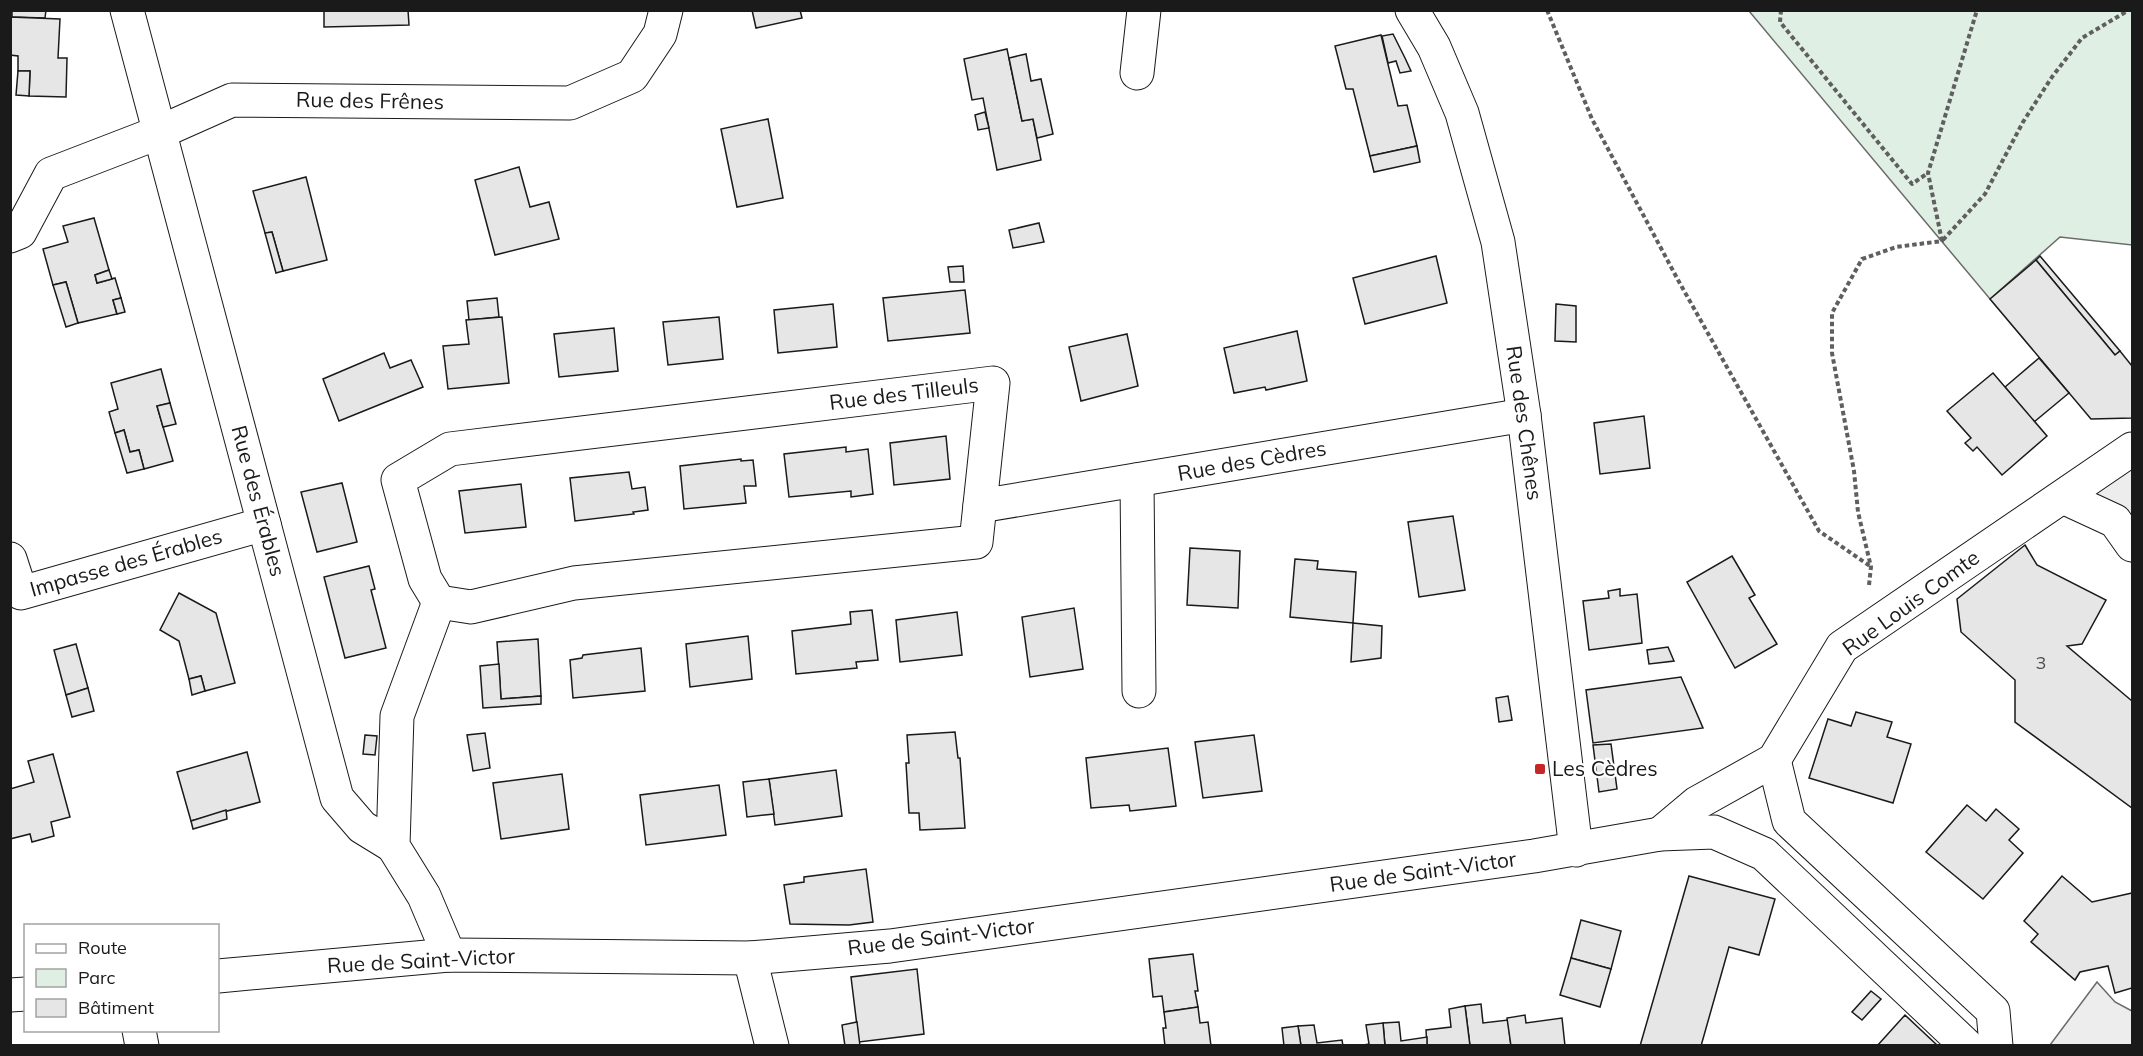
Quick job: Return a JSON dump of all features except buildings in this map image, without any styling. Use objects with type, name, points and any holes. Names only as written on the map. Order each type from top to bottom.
[{"type":"street","points":[[10,236],[20,232],[51,174],[160,132],[127,10]]},
{"type":"street","name":"Rue des Frênes","points":[[160,132],[232,100],[570,103],[632,76],[660,34],[666,10]]},
{"type":"street","points":[[1137,73],[1144,10]]},
{"type":"street","name":"Rue des Chênes","points":[[1412,10],[1434,47],[1462,112],[1498,242],[1524,415],[1576,850]]},
{"type":"street","name":"Rue des Érables","points":[[160,132],[337,798],[362,827],[393,846]]},
{"type":"street","name":"Rue des Tilleuls","points":[[993,383],[980,507],[976,542],[574,583],[471,607],[439,602],[425,579],[398,480],[450,449],[993,383]]},
{"type":"street","name":"Rue des Cèdres","points":[[980,507],[1524,415]]},
{"type":"street","name":"Rue Louis Comte","points":[[1774,760],[1842,647],[2133,449]]},
{"type":"street","points":[[1137,480],[1139,691]]},
{"type":"street","points":[[2063,497],[2115,521],[2133,545]]},
{"type":"street","name":"Impasse des Érables","points":[[10,559],[21,593],[264,524]]},
{"type":"street","points":[[439,602],[397,716],[393,846],[424,896],[449,955]]},
{"type":"street","points":[[1660,834],[1696,803],[1774,760],[1789,821],[1993,1011],[1996,1046]]},
{"type":"street","points":[[1660,834],[1714,832],[1764,854],[1966,1046]]},
{"type":"street","name":"Rue de Saint-Victor","points":[[219,976],[449,955],[750,958],[890,946],[1576,850],[1660,834]]},
{"type":"street","points":[[750,958],[772,1046]]},
{"type":"path","points":[[1547,10],[1592,119],[1677,280],[1819,531],[1871,567]]},
{"type":"path","points":[[1780,10],[1780,22],[1912,184],[1929,173]]},
{"type":"path","points":[[1942,241],[1929,173],[1977,10]]},
{"type":"path","points":[[1868,586],[1871,567],[1858,512],[1854,471],[1832,353],[1832,313],[1862,259],[1896,246],[1942,241],[1985,194],[2023,122],[2052,77],[2082,38],[2129,10]]},
{"type":"green space","points":[[1749,11],[2132,11],[2132,245],[2060,237],[1990,299]]},
{"type":"shaded area","points":[[2132,449],[2132,545],[2063,497]]},
{"type":"shaded area","points":[[2097,982],[2115,1002],[2132,1011],[2132,1045],[2050,1045]]},
{"type":"place","name":"Les Cèdres","points":[[1540,769]]}]
